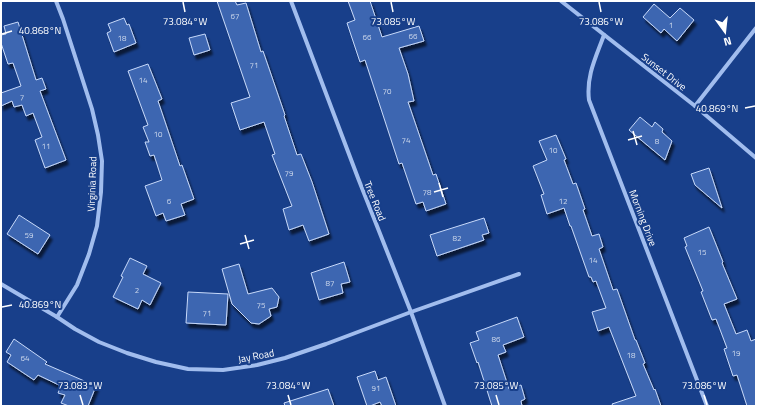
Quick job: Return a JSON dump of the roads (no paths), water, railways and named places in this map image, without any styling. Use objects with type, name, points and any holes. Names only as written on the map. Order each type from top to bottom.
[{"type":"street","name":"Virginia Road","points":[[56,1],[92,109],[102,161],[101,192],[97,226],[89,254],[77,285],[57,317]]},
{"type":"street","name":"Tree Road","points":[[291,1],[358,178],[411,312],[445,406]]},
{"type":"street","name":"Sunset Drive","points":[[561,1],[695,106],[756,158]]},
{"type":"street","points":[[695,106],[756,28]]},
{"type":"street","name":"Morning Drive","points":[[604,35],[591,72],[588,89],[589,100],[706,406]]},
{"type":"street","name":"Jay Road","points":[[1,284],[98,342],[156,362],[188,369],[223,370],[257,365],[285,358],[520,274]]}]
